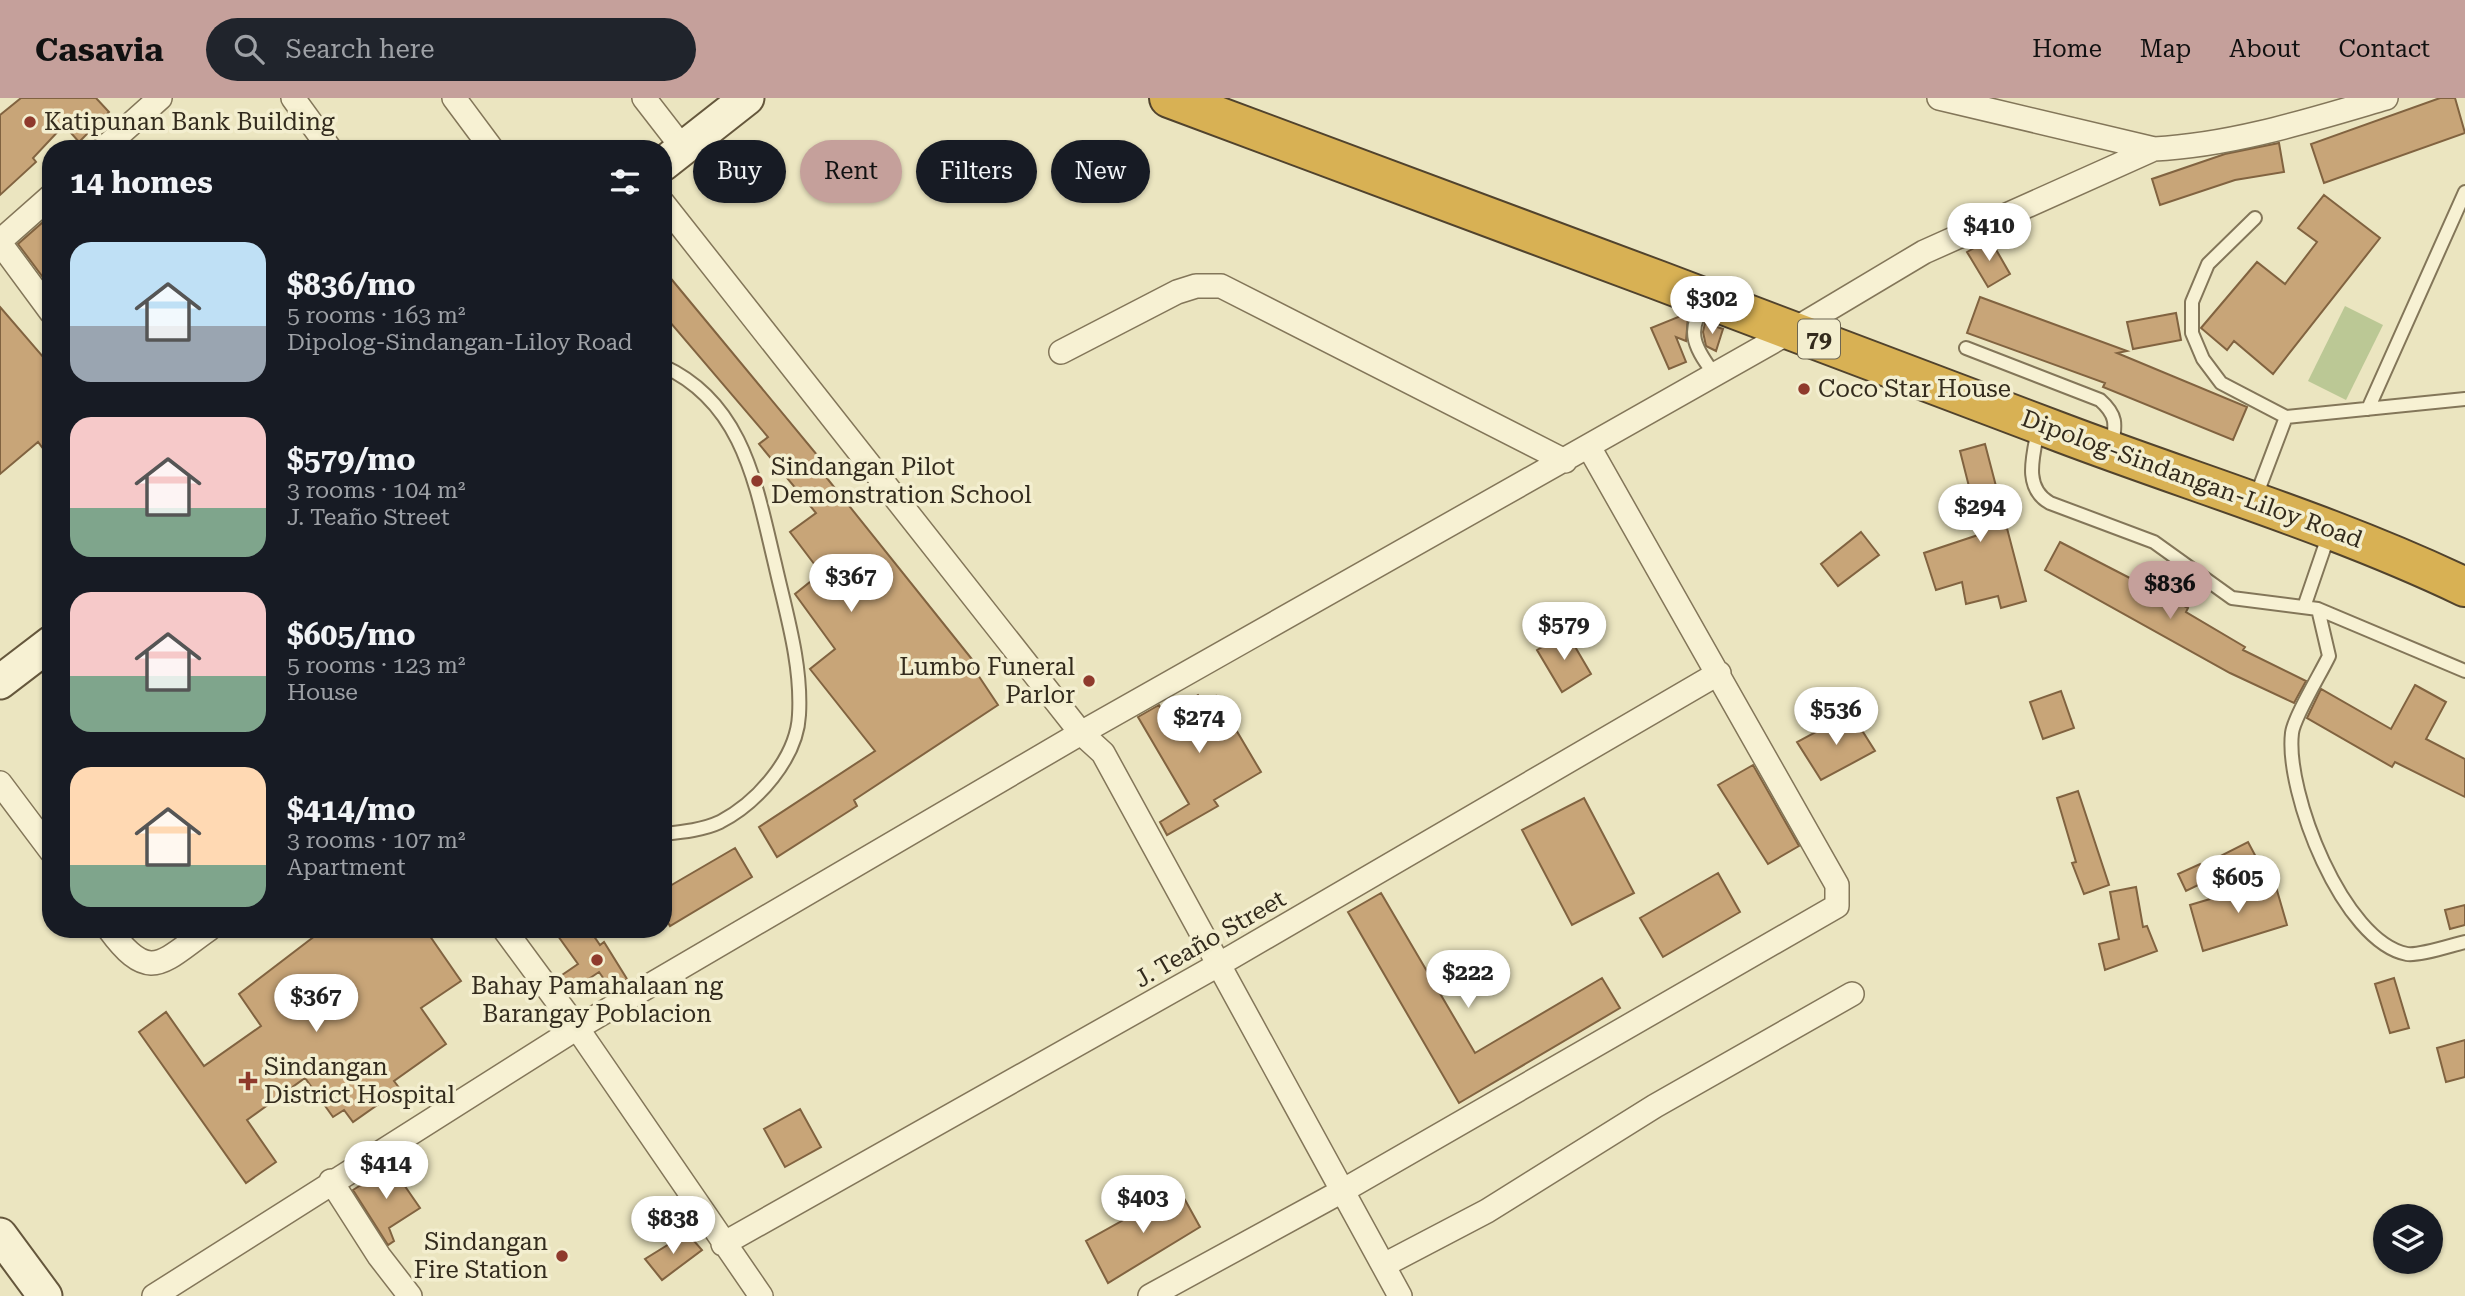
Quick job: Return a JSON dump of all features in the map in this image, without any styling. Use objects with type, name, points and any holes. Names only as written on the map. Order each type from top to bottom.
[{"type":"highway","name":"Dipolog-Sindangan-Liloy Road","points":[[1169,98],[1711,298],[2111,451],[2332,529],[2379,547],[2465,587]]},
{"type":"street","points":[[113,140],[160,98]]},
{"type":"street","points":[[293,98],[323,140]]},
{"type":"street","points":[[454,98],[485,140]]},
{"type":"street","points":[[644,98],[665,140]]},
{"type":"street","points":[[673,155],[747,98]]},
{"type":"street","points":[[1939,98],[2154,149],[2183,148],[2278,128],[2362,102],[2386,98]]},
{"type":"street","points":[[154,1296],[331,1181],[577,1028],[1081,733],[1795,330],[1924,252],[2154,149]]},
{"type":"street","points":[[42,204],[0,242],[42,300]]},
{"type":"street","points":[[672,214],[1081,733],[1103,753],[1400,1296]]},
{"type":"street","points":[[1061,352],[1177,292],[1196,286],[1221,286],[1565,461]]},
{"type":"street","points":[[1150,1296],[1344,1190],[1837,906],[1837,885],[1589,447]]},
{"type":"street","points":[[0,682],[42,650]]},
{"type":"street","name":"J. Teaño Street","points":[[723,1244],[1218,965],[1719,673]]},
{"type":"street","points":[[0,783],[42,839]]},
{"type":"street","points":[[116,938],[137,961],[148,964],[163,961],[196,938]]},
{"type":"street","points":[[511,938],[577,1028],[761,1296]]},
{"type":"street","points":[[1384,1265],[1487,1211],[1655,1106],[1852,994]]},
{"type":"street","points":[[331,1181],[379,1256],[410,1296]]},
{"type":"street","points":[[0,1235],[45,1296]]},
{"type":"lane","points":[[2368,409],[2465,192]]},
{"type":"lane","points":[[2255,218],[2208,264],[2192,302],[2192,333],[2203,359],[2221,383],[2286,417],[2465,399]]},
{"type":"lane","points":[[1711,298],[1698,314],[1693,337],[1700,355],[1715,375]]},
{"type":"lane","points":[[1966,348],[2100,400],[2111,410],[2116,421],[2111,451]]},
{"type":"lane","points":[[672,371],[694,383],[721,410],[735,431],[753,470],[796,657],[799,718],[789,750],[776,774],[738,810],[718,823],[672,832]]},
{"type":"lane","points":[[2254,502],[2286,417]]},
{"type":"lane","points":[[2040,424],[2032,475],[2034,488],[2040,497],[2154,542],[2232,598],[2318,608],[2465,671]]},
{"type":"lane","points":[[2304,607],[2332,529]]},
{"type":"lane","points":[[2318,608],[2329,656],[2292,732],[2297,787],[2320,858],[2346,904],[2371,936],[2408,954],[2465,942]]},
{"type":"green space","points":[[2345,306],[2383,325],[2346,400],[2308,381]]},
{"type":"building","points":[[21,98],[96,98],[109,112],[81,140],[77,140],[64,125],[50,140],[42,140],[42,148],[33,158],[36,162],[0,195],[0,115]]},
{"type":"building","points":[[2440,98],[2455,98],[2465,133],[2324,183],[2311,144]]},
{"type":"building","points":[[2279,143],[2284,172],[2235,180],[2160,205],[2152,179],[2225,154]]},
{"type":"building","points":[[2324,195],[2380,238],[2273,374],[2234,341],[2227,350],[2201,328],[2257,262],[2285,284],[2317,242],[2298,228]]},
{"type":"building","points":[[42,223],[42,276],[18,244]]},
{"type":"building","points":[[1990,239],[2010,274],[1988,287],[1967,252]]},
{"type":"building","points":[[672,280],[827,467],[822,472],[975,663],[972,666],[998,705],[854,800],[857,806],[777,857],[759,827],[875,751],[810,669],[835,649],[795,594],[821,573],[790,532],[816,513],[759,444],[768,437],[672,325]]},
{"type":"building","points":[[1980,297],[2127,351],[2117,353],[2247,407],[2233,440],[2103,387],[2105,383],[1967,333]]},
{"type":"building","points":[[0,307],[42,356],[42,447],[38,442],[0,474]]},
{"type":"building","points":[[2176,313],[2181,340],[2133,349],[2127,322]]},
{"type":"building","points":[[1683,315],[1688,317],[1686,341],[1676,337],[1686,362],[1669,369],[1651,328]]},
{"type":"building","points":[[1705,323],[1723,329],[1716,351],[1706,346],[1703,332]]},
{"type":"building","points":[[1985,444],[2026,601],[2001,608],[1998,596],[1966,604],[1962,582],[1936,590],[1924,553],[1981,534],[1960,451]]},
{"type":"building","points":[[1861,532],[1879,555],[1838,586],[1821,564]]},
{"type":"building","points":[[2060,542],[2188,608],[2186,612],[2245,647],[2243,650],[2306,681],[2294,703],[2230,673],[2045,570]]},
{"type":"building","points":[[1567,633],[1591,674],[1562,692],[1537,650]]},
{"type":"building","points":[[2415,685],[2446,702],[2426,739],[2465,759],[2465,797],[2395,762],[2392,767],[2307,718],[2321,689],[2391,729]]},
{"type":"building","points":[[2061,691],[2074,728],[2043,739],[2030,702]]},
{"type":"building","points":[[1198,695],[1205,704],[1216,696],[1261,772],[1214,800],[1218,806],[1167,835],[1160,822],[1189,804],[1138,717],[1159,705],[1165,716]]},
{"type":"building","points":[[1851,713],[1875,751],[1821,780],[1797,742]]},
{"type":"building","points":[[1753,765],[1799,846],[1768,864],[1718,785]]},
{"type":"building","points":[[2078,791],[2109,885],[2084,894],[2072,863],[2076,862],[2057,798]]},
{"type":"building","points":[[1584,798],[1634,893],[1572,925],[1522,830]]},
{"type":"building","points":[[2248,842],[2256,857],[2186,891],[2178,874],[2200,864],[2201,866]]},
{"type":"building","points":[[735,848],[752,877],[672,925],[672,885]]},
{"type":"building","points":[[1718,873],[1740,912],[1663,957],[1640,918]]},
{"type":"building","points":[[2274,880],[2287,925],[2203,951],[2190,905]]},
{"type":"building","points":[[2136,887],[2143,927],[2147,926],[2157,951],[2105,970],[2099,944],[2119,939],[2110,892]]},
{"type":"building","points":[[1381,893],[1475,1053],[1602,978],[1620,1008],[1459,1103],[1348,912]]},
{"type":"building","points":[[2465,905],[2465,925],[2450,929],[2445,910]]},
{"type":"building","points":[[312,938],[431,938],[461,981],[421,1008],[446,1044],[394,1081],[400,1089],[353,1122],[344,1110],[333,1117],[305,1078],[247,1120],[276,1162],[246,1183],[139,1032],[166,1012],[204,1066],[261,1026],[239,994]]},
{"type":"building","points":[[559,938],[595,938],[600,945],[604,942],[627,979],[611,989],[599,972],[572,990],[562,975],[578,964]]},
{"type":"building","points":[[2394,978],[2409,1028],[2390,1033],[2375,984]]},
{"type":"building","points":[[2465,1040],[2465,1077],[2446,1082],[2437,1048]]},
{"type":"building","points":[[800,1109],[821,1147],[785,1167],[764,1129]]},
{"type":"building","points":[[391,1166],[420,1208],[389,1228],[394,1241],[388,1245],[353,1190]]},
{"type":"building","points":[[1179,1189],[1200,1227],[1108,1283],[1086,1241]]},
{"type":"building","points":[[687,1233],[702,1250],[662,1280],[645,1259]]},
{"type":"place","name":"Katipunan Bank Building","points":[[30,122]]},
{"type":"place","name":"Coco Star House","points":[[1804,389]]},
{"type":"place","name":"Sindangan Pilot Demonstration School","points":[[757,481]]},
{"type":"place","name":"Lumbo Funeral Parlor","points":[[1089,681]]},
{"type":"place","name":"Bahay Pamahalaan ng Barangay Poblacion","points":[[597,960]]},
{"type":"place","name":"Sindangan District Hospital","points":[[248,1081]]},
{"type":"place","name":"Sindangan Fire Station","points":[[562,1256]]}]
